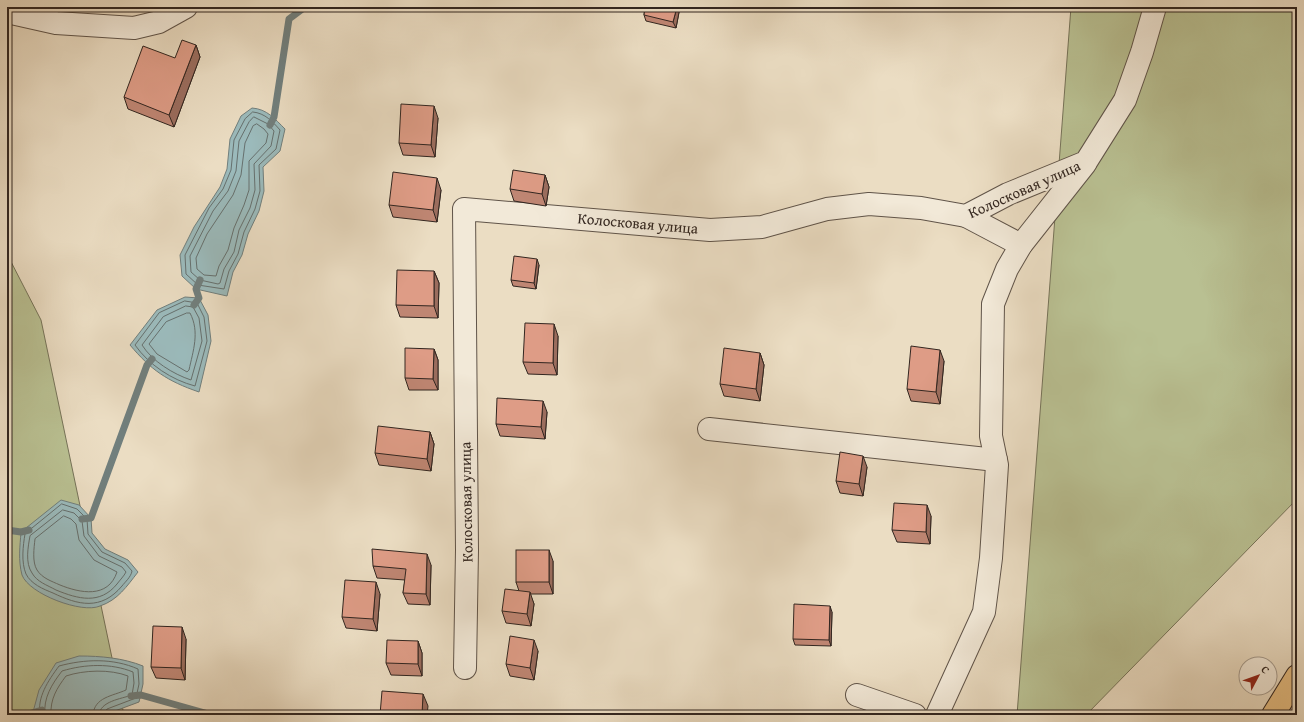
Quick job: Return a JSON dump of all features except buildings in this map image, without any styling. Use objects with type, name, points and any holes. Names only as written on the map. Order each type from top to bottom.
[{"type":"main road","points":[[1273,715],[1297,676]]},
{"type":"street","points":[[7,12],[56,23],[134,28],[159,22],[186,7]]},
{"type":"street","name":"Колосковая улица","points":[[466,668],[467,550],[464,209],[710,230],[762,227],[827,209],[869,204],[921,208],[966,216],[1008,194],[1086,162],[1125,100],[1142,52],[1155,7]]},
{"type":"street","points":[[937,715],[984,612],[991,558],[996,460],[991,436],[993,304],[1007,269],[1021,244],[1086,162]]},
{"type":"street","points":[[966,216],[1021,244]]},
{"type":"street","points":[[709,429],[996,460]]},
{"type":"street","points":[[857,695],[914,715]]},
{"type":"green space","points":[[1071,7],[1297,7],[1297,499],[1086,715],[1017,715]]},
{"type":"green space","points":[[7,254],[41,320],[124,715],[7,715]]},
{"type":"water","points":[[252,108],[266,112],[285,129],[280,151],[263,167],[264,191],[259,211],[248,234],[242,255],[233,272],[227,296],[196,289],[182,276],[180,255],[194,227],[220,187],[227,169],[230,139],[241,116]]},
{"type":"water","points":[[185,297],[199,298],[208,315],[211,341],[199,392],[178,384],[160,374],[130,345],[157,310]]},
{"type":"water","points":[[61,500],[79,505],[91,518],[92,533],[105,549],[128,560],[138,572],[117,596],[100,606],[92,608],[81,607],[57,601],[35,589],[22,575],[20,558],[21,532]]},
{"type":"water","points":[[79,656],[112,658],[143,666],[143,684],[139,702],[104,715],[38,715],[33,712],[39,690],[56,663]]},
{"type":"waterway","points":[[270,125],[274,117],[289,19],[305,7]]},
{"type":"waterway","points":[[194,305],[199,298],[196,289],[200,280]]},
{"type":"waterway","points":[[82,519],[91,518],[147,365],[152,359]]},
{"type":"waterway","points":[[7,530],[21,532],[29,530]]},
{"type":"waterway","points":[[131,696],[141,695],[212,715]]},
{"type":"waterway","points":[[25,715],[42,710]]}]
